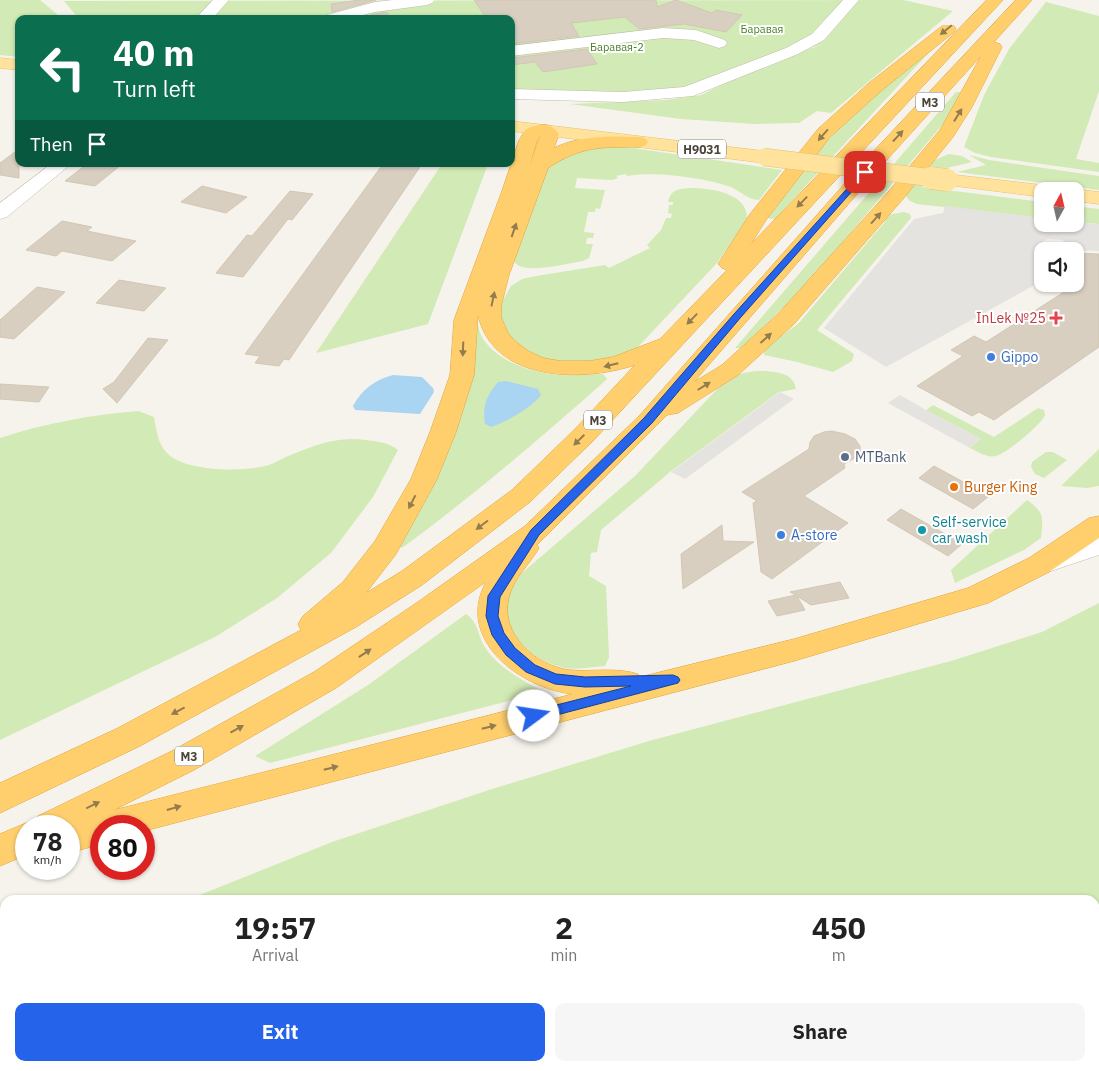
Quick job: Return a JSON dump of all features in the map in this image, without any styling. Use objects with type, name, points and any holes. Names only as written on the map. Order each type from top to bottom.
[{"type":"highway","points":[[712,298],[740,244],[757,218],[824,132],[876,87],[984,0]]},
{"type":"highway","name":"М3","points":[[0,799],[129,737],[346,619],[412,578],[521,496],[584,435],[996,0]]},
{"type":"highway","name":"М3","points":[[72,815],[182,760],[325,680],[425,612],[535,533],[648,421],[738,316],[890,145],[1009,19],[1024,0]]},
{"type":"highway","points":[[648,421],[730,370],[786,319],[896,195],[947,133],[963,107],[1009,19]]},
{"type":"highway","points":[[267,663],[353,589],[386,547],[424,479],[443,432],[462,375],[465,320],[530,164],[550,134],[543,129]]},
{"type":"highway","points":[[515,139],[519,149],[530,164]]},
{"type":"highway","points":[[639,142],[576,145],[530,164],[498,276],[489,316],[498,337],[509,349],[541,365],[572,370],[607,367],[643,355],[672,340]]},
{"type":"highway","points":[[149,815],[794,650],[978,596],[1039,565],[1099,525]]},
{"type":"highway","points":[[535,533],[494,596],[492,616],[498,635],[510,651],[531,668],[555,679],[585,682],[673,680]]},
{"type":"highway","points":[[0,851],[15,844]]},
{"type":"highway","points":[[0,857],[15,853]]},
{"type":"main road","points":[[0,63],[15,65]]},
{"type":"main road","name":"Н9031","points":[[515,126],[1034,190]]},
{"type":"main road","points":[[1084,196],[1099,198]]},
{"type":"street","points":[[207,15],[221,0]]},
{"type":"street","points":[[344,15],[375,7],[427,0]]},
{"type":"street","points":[[515,94],[604,97],[667,95],[687,92],[792,51],[818,37],[851,0]]},
{"type":"street","points":[[515,50],[663,32],[696,34],[719,43]]},
{"type":"street","points":[[0,213],[58,167]]},
{"type":"street","points":[[1039,565],[1099,545]]},
{"type":"green space","points":[[0,0],[40,0],[58,15],[15,15],[15,57],[0,55]]},
{"type":"green space","points":[[903,0],[953,11],[831,113],[817,111],[799,123],[755,124],[681,119],[570,104],[666,100],[701,95],[767,63],[821,45],[760,59],[702,85],[666,93],[515,92],[515,15],[76,15],[64,1]]},
{"type":"green space","points":[[1046,2],[1099,16],[1099,91],[1076,159],[1099,163],[1099,172],[991,157],[975,153],[964,147],[984,95],[1009,49]]},
{"type":"green space","points":[[935,46],[775,219],[764,216],[794,176],[855,111]]},
{"type":"green space","points":[[956,92],[961,92],[944,123],[801,291],[741,348],[735,348]]},
{"type":"green space","points":[[603,146],[626,147],[782,170],[759,200],[751,199],[731,187],[680,176],[651,174],[627,176],[625,174],[616,176],[618,178],[612,180],[577,178],[575,188],[605,190],[600,209],[596,208],[595,212],[588,212],[584,232],[594,233],[593,238],[587,238],[586,244],[593,244],[589,258],[583,261],[546,267],[525,268],[518,265],[514,261],[546,169],[566,152]]},
{"type":"green space","points":[[949,154],[962,156],[972,162],[947,168],[936,167],[922,187],[1034,201],[1034,217],[917,204],[910,201],[904,194],[932,161]]},
{"type":"green space","points":[[969,155],[989,160],[1099,176],[1099,190],[1084,188],[1084,182],[1036,182],[957,172],[986,165]]},
{"type":"green space","points":[[440,167],[487,167],[428,324],[316,353]]},
{"type":"green space","points":[[689,188],[717,191],[735,198],[742,203],[746,211],[747,220],[717,263],[636,349],[607,361],[567,363],[533,356],[502,331],[500,305],[511,286],[522,279],[536,276],[605,265],[609,268],[650,248],[647,245],[661,230],[666,218],[671,218],[672,214],[668,213],[669,205],[673,205],[673,202],[668,202],[671,195],[678,190]]},
{"type":"green space","points":[[1084,207],[1099,209],[1099,224],[1084,223]]},
{"type":"green space","points":[[904,212],[910,214],[911,218],[817,330],[854,354],[852,361],[833,372],[764,355],[764,348],[798,324],[884,223],[888,215]]},
{"type":"green space","points":[[478,310],[479,330],[484,340],[501,357],[537,372],[560,375],[603,374],[607,379],[506,466],[402,548],[395,543]]},
{"type":"green space","points":[[755,371],[786,375],[794,383],[796,389],[779,392],[670,472],[601,530],[597,552],[591,553],[589,576],[606,586],[609,657],[605,666],[581,669],[556,666],[526,649],[512,632],[507,622],[505,611],[508,596],[522,573],[635,476],[723,383],[739,374]]},
{"type":"green space","points":[[933,405],[994,437],[1038,408],[1044,410],[1045,415],[1015,445],[1001,454],[989,456],[970,448],[981,439],[926,410]]},
{"type":"green space","points":[[138,411],[154,417],[159,440],[166,452],[174,459],[199,467],[213,469],[255,468],[270,465],[315,446],[345,439],[379,442],[390,445],[398,450],[373,497],[331,553],[277,598],[215,637],[0,740],[0,438],[68,420]]},
{"type":"green space","points":[[1099,449],[1099,486],[1087,488],[1061,486]]},
{"type":"green space","points":[[1046,452],[1053,452],[1067,460],[1044,478],[1035,474],[1031,467],[1032,462]]},
{"type":"green space","points":[[1027,500],[1037,508],[1042,516],[1041,538],[1024,550],[955,583],[951,570]]},
{"type":"green space","points":[[1099,603],[1099,895],[200,895],[332,842],[489,790],[649,741],[951,661],[1042,632]]},
{"type":"green space","points":[[466,614],[475,624],[483,644],[494,659],[526,683],[543,692],[270,763],[255,756],[368,685]]},
{"type":"shaded area","points":[[945,206],[1034,217],[1034,232],[1084,232],[1084,223],[1099,224],[1099,251],[1084,251],[1084,242],[1064,242],[1063,240],[1047,239],[1042,242],[1034,242],[1034,285],[886,367],[824,328],[914,219],[943,213]]},
{"type":"shaded area","points":[[780,392],[794,399],[685,479],[671,472]]},
{"type":"shaded area","points":[[900,395],[981,439],[970,448],[888,403]]},
{"type":"water","points":[[393,375],[422,377],[433,388],[434,392],[420,414],[355,410],[353,406],[365,390],[380,380]]},
{"type":"water","points":[[506,381],[538,389],[541,395],[518,414],[491,427],[485,424],[484,412],[486,401],[498,382]]},
{"type":"building","points":[[359,0],[376,0],[332,12],[331,4]]},
{"type":"building","points":[[474,0],[656,0],[657,7],[676,0],[712,13],[716,10],[742,15],[726,32],[684,24],[639,29],[625,17],[571,23],[579,36],[515,44],[515,15],[484,15]]},
{"type":"building","points":[[387,12],[388,15],[371,15]]},
{"type":"building","points":[[587,49],[597,64],[543,72],[535,62],[515,64],[515,58]]},
{"type":"building","points":[[15,152],[15,167],[19,167],[19,178],[0,175],[0,163]]},
{"type":"building","points":[[83,167],[118,167],[95,186],[65,181]]},
{"type":"building","points":[[381,167],[420,167],[289,360],[284,359],[279,366],[255,363],[260,356],[245,354]]},
{"type":"building","points":[[202,186],[247,197],[226,213],[181,202]]},
{"type":"building","points":[[290,191],[313,194],[292,220],[288,219],[243,277],[216,273],[247,235],[252,236]]},
{"type":"building","points":[[62,221],[92,227],[87,231],[136,241],[112,261],[62,251],[56,256],[26,250]]},
{"type":"building","points":[[1084,253],[1099,254],[1099,347],[994,420],[979,412],[972,416],[917,386],[963,356],[951,350],[974,336],[986,342],[1064,292],[1084,292]]},
{"type":"building","points":[[119,280],[166,288],[144,311],[96,303]]},
{"type":"building","points":[[37,287],[65,292],[14,339],[0,337],[0,320]]},
{"type":"building","points":[[148,338],[168,340],[117,403],[103,389],[114,382]]},
{"type":"building","points":[[0,384],[49,387],[39,402],[0,399]]},
{"type":"building","points":[[832,431],[855,439],[860,446],[860,452],[855,458],[844,464],[845,468],[804,496],[848,523],[772,579],[761,572],[753,503],[757,501],[742,492],[809,449],[810,442],[814,436]]},
{"type":"building","name":"Burger King","points":[[934,466],[989,496],[973,509],[919,478]]},
{"type":"building","name":"Self-service car wash","points":[[901,509],[962,544],[948,556],[887,520]]},
{"type":"building","points":[[722,525],[723,541],[754,542],[683,589],[681,554]]},
{"type":"building","points":[[840,582],[849,598],[811,605],[797,596],[805,610],[777,616],[768,601],[796,595],[790,592]]},
{"type":"place","name":"InLek №25","points":[[1056,318]]},
{"type":"place","name":"Gippo","points":[[991,357]]},
{"type":"place","name":"MTBank","points":[[845,457]]},
{"type":"place","name":"Burger King","points":[[954,487]]},
{"type":"place","name":"Self-service car wash","points":[[922,530]]},
{"type":"place","name":"A-store","points":[[781,535]]},
{"type":"route","points":[[534,716],[673,680],[585,682],[555,679],[531,668],[510,651],[498,635],[492,616],[494,596],[535,533],[648,421],[865,172]]},
{"type":"park label","name":"Баравая","points":[[762,29]]},
{"type":"park label","name":"Баравая-2","points":[[617,47]]}]
